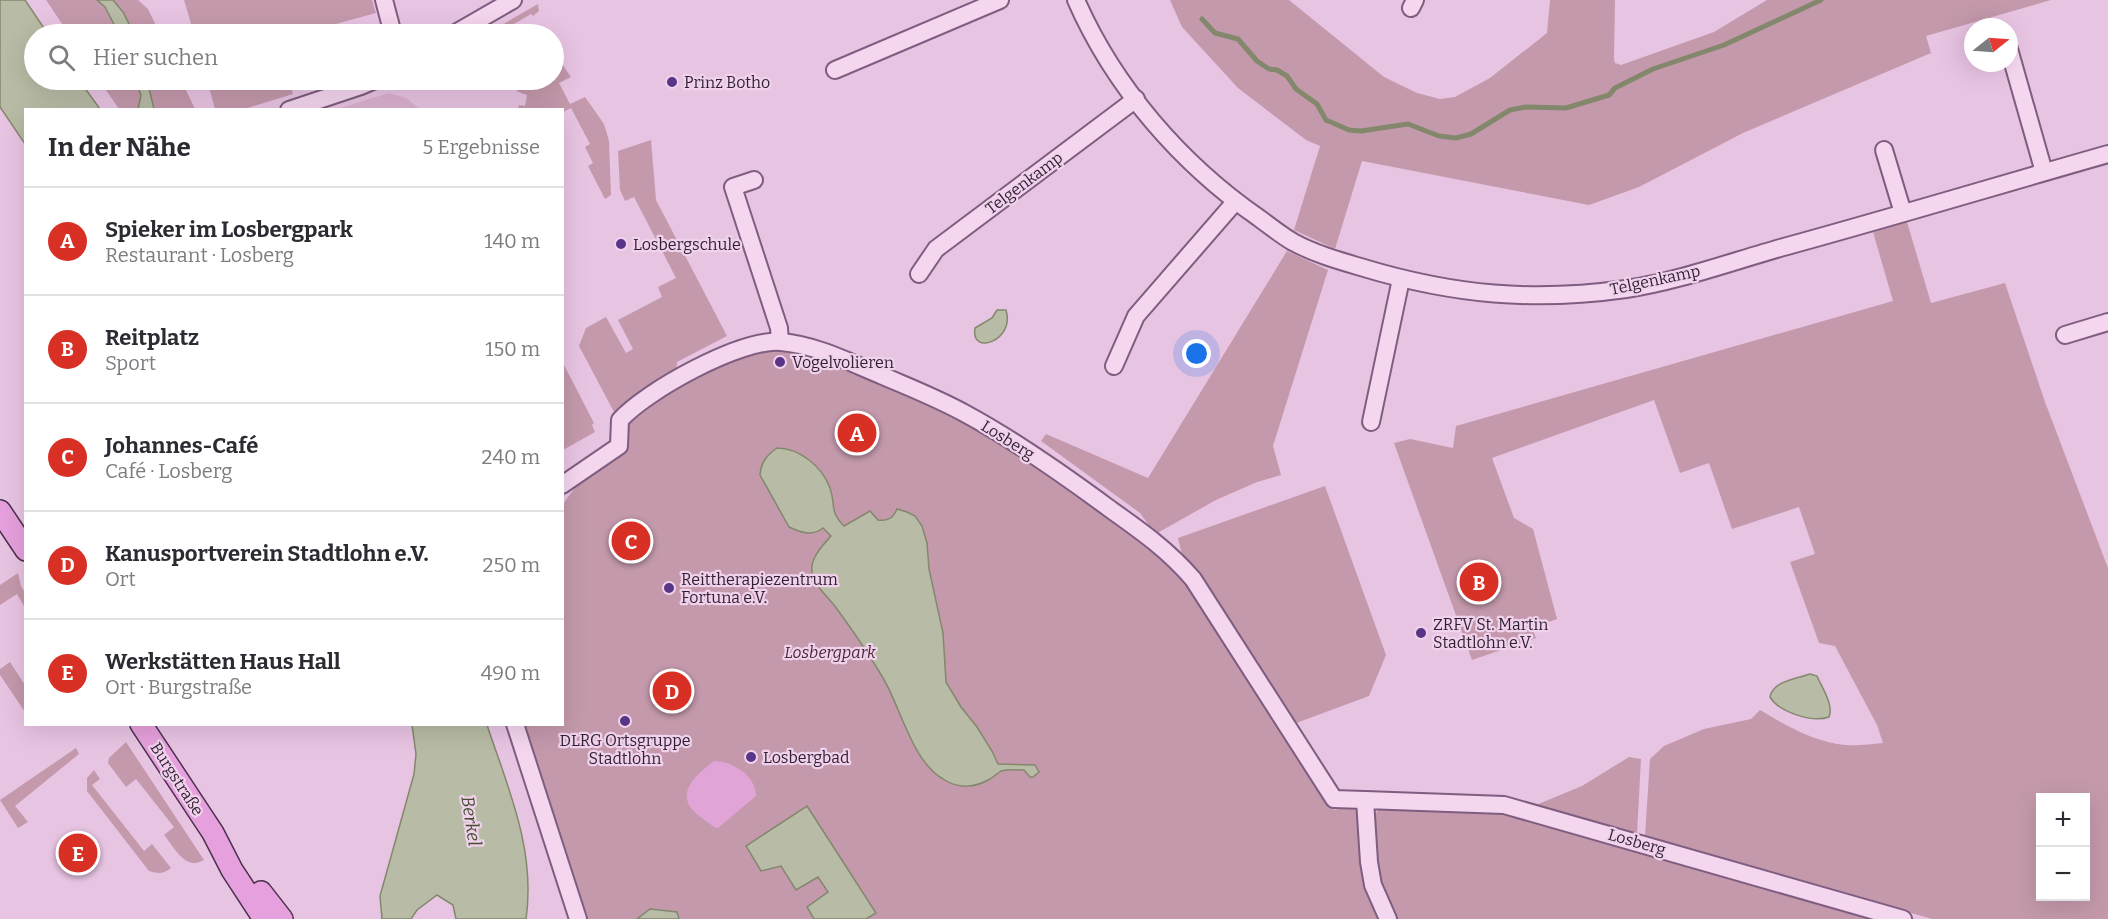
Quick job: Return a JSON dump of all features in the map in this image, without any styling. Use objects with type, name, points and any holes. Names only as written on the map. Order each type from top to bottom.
[{"type":"main road","points":[[0,511],[24,547]]},
{"type":"main road","name":"Burgstraße","points":[[142,726],[213,833],[282,919]]},
{"type":"main road","name":"Burgstraße","points":[[213,833],[232,870],[264,919]]},
{"type":"street","points":[[384,0],[390,24]]},
{"type":"street","points":[[471,24],[513,0]]},
{"type":"street","points":[[835,70],[1000,0]]},
{"type":"street","name":"Telgenkamp","points":[[1076,0],[1113,68],[1136,99],[1174,145],[1201,173],[1235,202],[1291,241],[1336,260],[1401,279],[1462,290],[1512,296],[1630,288],[2108,154]]},
{"type":"street","points":[[2016,72],[2044,172]]},
{"type":"street","points":[[295,108],[349,90]]},
{"type":"street","name":"Telgenkamp","points":[[919,274],[936,249],[1136,99]]},
{"type":"street","points":[[1884,150],[1903,213]]},
{"type":"street","points":[[754,180],[733,187],[779,328],[780,341]]},
{"type":"street","points":[[1114,366],[1136,316],[1235,202]]},
{"type":"street","points":[[1371,422],[1401,279]]},
{"type":"street","points":[[2065,335],[2108,322]]},
{"type":"street","name":"Losberg","points":[[564,484],[619,446],[620,420],[638,403],[665,386],[718,358],[764,342],[780,341],[807,347],[910,387],[966,414],[1031,453],[1078,485],[1173,556],[1193,579],[1334,799],[1504,805],[1903,919]]},
{"type":"street","points":[[516,726],[578,919]]},
{"type":"street","points":[[1365,800],[1369,862],[1373,885],[1388,919]]},
{"type":"shaded area","points":[[389,93],[406,98],[419,108],[340,108]]},
{"type":"green space","points":[[46,0],[97,0],[105,7],[114,24],[62,24]]},
{"type":"green space","points":[[113,0],[138,0],[148,9],[155,24],[129,24]]},
{"type":"green space","points":[[184,0],[372,0],[376,13],[336,24],[191,24]]},
{"type":"green space","points":[[1170,0],[1289,0],[1384,77],[1417,93],[1440,99],[1455,97],[1490,78],[1547,33],[1550,0],[1615,0],[1614,59],[1615,63],[1621,65],[1714,32],[1767,0],[2051,0],[1988,18],[1964,18],[1964,25],[1926,36],[1931,53],[1743,133],[1639,187],[1589,205],[1362,161],[1335,249],[1294,230],[1320,146],[1306,140],[1238,88],[1182,27]]},
{"type":"green space","points":[[538,4],[539,11],[533,16],[531,14],[514,24],[503,24]]},
{"type":"green space","points":[[564,67],[571,77],[564,80]]},
{"type":"green space","points":[[106,90],[139,90],[141,95],[138,108],[118,108]]},
{"type":"green space","points":[[149,90],[186,90],[195,108],[154,108]]},
{"type":"green space","points":[[210,90],[292,90],[293,94],[247,108],[215,108]]},
{"type":"green space","points":[[563,90],[570,104],[585,97],[604,124],[609,141],[611,195],[605,199],[588,166],[593,163],[585,147],[590,144],[571,108],[564,112],[564,108],[518,108],[519,105],[525,106],[527,95],[516,91]]},
{"type":"green space","points":[[651,140],[656,200],[727,336],[677,362],[676,376],[614,412],[579,346],[586,328],[606,317],[626,353],[633,349],[618,320],[662,297],[658,287],[676,278],[634,197],[625,201],[620,190],[618,151]]},
{"type":"green space","points":[[1907,222],[1931,303],[2005,283],[2045,402],[2108,568],[2108,919],[1932,919],[1645,836],[1650,759],[1664,746],[1704,729],[1751,719],[1760,710],[1790,727],[1834,744],[1883,743],[1877,725],[1835,646],[1819,643],[1790,562],[1815,554],[1799,507],[1732,529],[1709,463],[1680,473],[1654,400],[1492,458],[1514,518],[1533,529],[1557,619],[1532,628],[1536,638],[1472,660],[1394,443],[1410,439],[1453,448],[1456,426],[1893,301],[1873,232]]},
{"type":"green space","points":[[1287,251],[1328,270],[1273,446],[1281,475],[1257,482],[1216,500],[1152,536],[1148,524],[1140,513],[1041,441],[1046,434],[1148,478]]},
{"type":"green space","name":"Losbergpark","points":[[765,346],[814,354],[971,423],[1071,486],[1178,569],[1334,810],[1353,806],[1361,813],[1384,919],[588,919],[523,726],[564,726],[564,503],[579,482],[626,449],[630,416],[731,357]]},
{"type":"green space","points":[[564,365],[594,423],[592,425],[595,432],[564,449]]},
{"type":"green space","points":[[1325,486],[1386,655],[1369,696],[1291,725],[1181,551],[1178,538]]},
{"type":"green space","points":[[18,573],[24,591],[24,606],[17,594],[0,605],[0,585]]},
{"type":"green space","points":[[10,662],[24,683],[24,711],[0,675],[0,669]]},
{"type":"green space","points":[[126,742],[204,860],[191,863],[176,852],[164,835],[174,827],[136,779],[126,787],[108,763],[109,758]]},
{"type":"green space","points":[[76,748],[79,754],[15,806],[28,822],[18,828],[0,800]]},
{"type":"green space","points":[[1629,757],[1641,759],[1637,834],[1536,805],[1582,786]]},
{"type":"green space","points":[[94,770],[100,779],[92,785],[144,851],[152,844],[171,868],[161,873],[149,871],[87,791],[87,778]]},
{"type":"green space","points":[[1379,807],[1500,813],[1526,817],[1876,919],[1392,919],[1377,885],[1370,825]]},
{"type":"sand","points":[[714,761],[736,767],[748,776],[756,796],[718,828],[693,811],[687,801],[692,781]]},
{"type":"water","points":[[0,0],[25,0],[41,24],[24,24],[24,90],[86,90],[99,108],[24,108],[24,143],[0,107]]},
{"type":"water","points":[[97,0],[113,0],[129,24],[114,24],[105,7]]},
{"type":"water","points":[[139,90],[149,90],[154,108],[138,108],[141,95]]},
{"type":"water","points":[[997,310],[1006,310],[1005,330],[992,341],[979,342],[975,337],[975,328],[992,318]]},
{"type":"water","points":[[777,448],[793,451],[816,466],[830,488],[836,516],[844,526],[870,511],[878,520],[889,519],[897,509],[915,516],[922,526],[927,543],[929,569],[943,633],[946,682],[961,707],[977,727],[998,764],[1035,765],[1039,772],[1033,777],[1030,777],[1024,770],[1007,770],[978,784],[961,786],[943,779],[923,760],[878,669],[813,577],[813,561],[831,536],[823,528],[810,533],[789,527],[760,475],[765,459]]},
{"type":"water","points":[[1810,674],[1817,676],[1827,696],[1830,707],[1829,717],[1814,719],[1796,715],[1788,712],[1770,697],[1780,684]]},
{"type":"water","name":"Berkel","points":[[412,726],[487,726],[511,796],[524,844],[528,893],[526,919],[456,919],[453,905],[437,895],[417,910],[411,919],[382,919],[380,896],[414,774],[416,754]]},
{"type":"water","points":[[807,806],[876,913],[866,919],[814,919],[807,907],[828,892],[818,877],[796,890],[781,866],[761,871],[746,846]]},
{"type":"water","points":[[650,909],[677,912],[679,919],[637,919]]},
{"type":"waterway","points":[[1202,19],[1215,33],[1238,39],[1257,61],[1287,76],[1296,89],[1317,104],[1326,120],[1349,130],[1361,131],[1408,124],[1439,136],[1456,138],[1471,134],[1510,110],[1526,107],[1566,108],[1609,95],[1615,88],[1653,69],[1724,45],[1821,0]]},
{"type":"place","name":"Prinz Botho","points":[[672,82]]},
{"type":"place","name":"Losbergschule","points":[[621,244]]},
{"type":"place","name":"Vogelvolieren","points":[[780,362]]},
{"type":"place","name":"Spieker im Losbergpark","points":[[857,433]]},
{"type":"place","name":"Johannes-Café","points":[[631,541]]},
{"type":"place","name":"Reitplatz","points":[[1479,582]]},
{"type":"place","name":"Reittherapiezentrum Fortuna e.V.","points":[[669,588]]},
{"type":"place","name":"ZRFV St. Martin Stadtlohn e.V.","points":[[1421,633]]},
{"type":"place","name":"Kanusportverein Stadtlohn e.V.","points":[[672,691]]},
{"type":"place","name":"DLRG Ortsgruppe Stadtlohn","points":[[625,721]]},
{"type":"place","name":"Losbergbad","points":[[751,757]]},
{"type":"place","name":"Werkstätten Haus Hall","points":[[78,853]]}]
